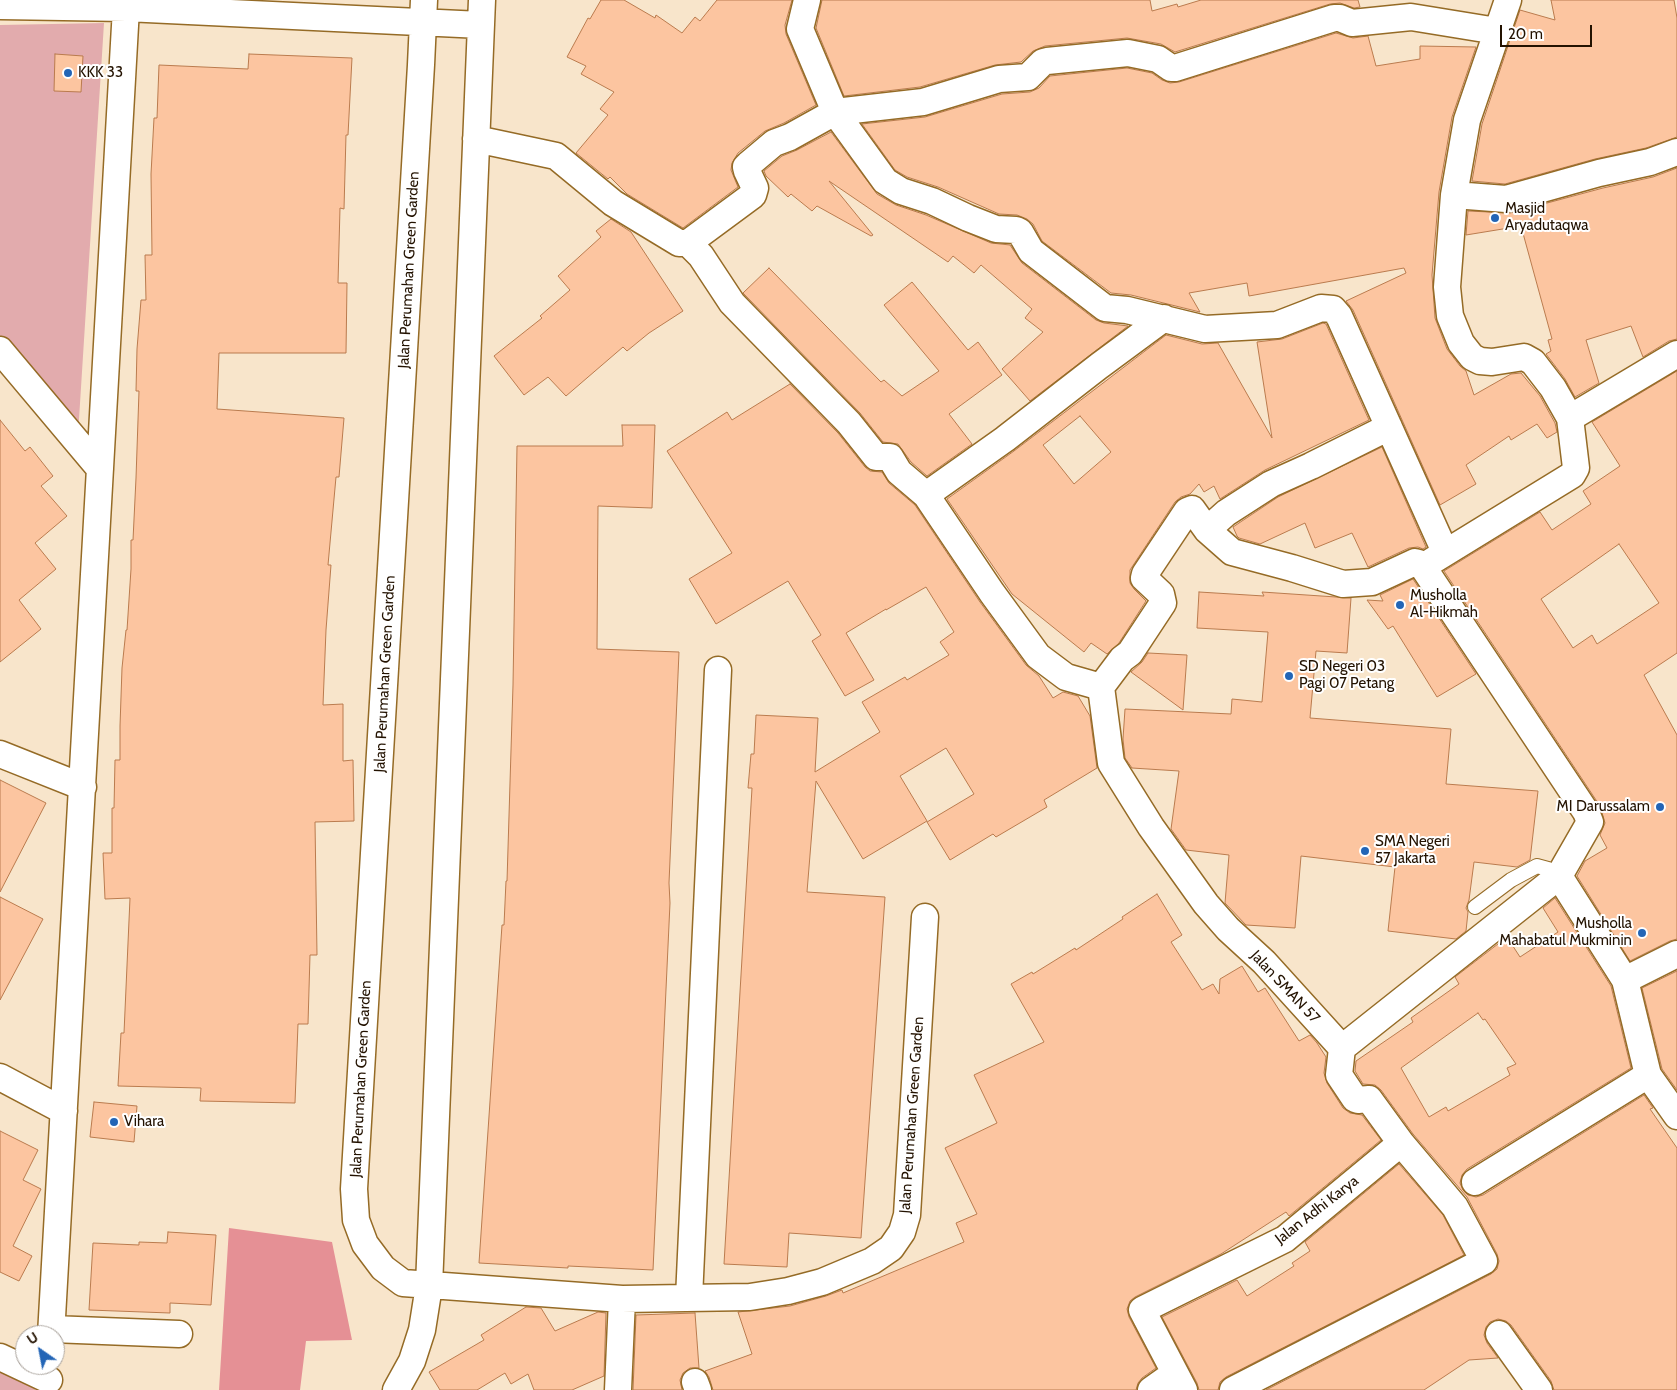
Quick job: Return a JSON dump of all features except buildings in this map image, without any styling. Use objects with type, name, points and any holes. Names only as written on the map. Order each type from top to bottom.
[{"type":"street","points":[[807,0],[800,29],[835,112],[886,181],[902,190],[996,229],[1020,232],[1031,251],[1105,308],[1127,310],[1205,329],[1277,325],[1321,308],[1333,309],[1338,316],[1445,552]]},
{"type":"street","points":[[1423,567],[1572,475],[1576,468],[1570,418],[1553,388],[1530,360],[1524,357],[1492,362],[1480,361],[1472,357],[1461,343],[1450,316],[1447,287],[1454,194],[1467,120],[1508,0]]},
{"type":"street","points":[[0,6],[482,12],[428,1286],[422,1330],[415,1353],[396,1390]]},
{"type":"street","points":[[52,1325],[126,8]]},
{"type":"street","points":[[476,139],[556,156],[613,203],[679,243],[688,243],[753,195],[755,188],[746,167],[749,164],[774,144],[835,112],[923,102],[999,79],[1028,77],[1043,62],[1047,61],[1128,53],[1158,59],[1171,68],[1175,68],[1334,18],[1340,18],[1352,23],[1408,8],[1497,31]]},
{"type":"street","name":"Jalan Perumahan Green Garden","points":[[423,11],[354,1189],[356,1220],[365,1244],[383,1268],[403,1283],[622,1299],[750,1296],[788,1291],[822,1282],[872,1261],[891,1248],[902,1232],[907,1215],[925,918]]},
{"type":"street","points":[[1454,194],[1506,199],[1599,173],[1650,162],[1677,152]]},
{"type":"street","points":[[688,243],[701,256],[732,304],[849,423],[876,457],[890,457],[899,472],[926,495],[992,593],[1038,656],[1066,677],[1100,687],[1122,659],[1130,653],[1163,603],[1161,594],[1144,578],[1146,570],[1187,511],[1192,509],[1208,530],[1232,552],[1343,584],[1372,582],[1415,562],[1419,563],[1586,812],[1590,822],[1559,876],[1342,1048],[1339,1075],[1354,1099],[1368,1099],[1401,1144],[1455,1207],[1484,1261],[1232,1390]]},
{"type":"street","points":[[926,495],[1005,439],[1164,318]]},
{"type":"street","points":[[0,350],[100,470]]},
{"type":"street","points":[[1570,418],[1677,354]]},
{"type":"street","points":[[1208,530],[1226,513],[1271,484],[1389,427]]},
{"type":"street","points":[[689,1298],[718,670]]},
{"type":"street","name":"Jalan SMAN 57","points":[[1100,687],[1111,763],[1151,827],[1228,930],[1264,962],[1342,1048]]},
{"type":"street","points":[[0,754],[82,787]]},
{"type":"street","points":[[1559,876],[1625,980],[1648,1074],[1677,1116]]},
{"type":"street","points":[[1625,980],[1677,954]]},
{"type":"street","points":[[1475,1182],[1648,1074]]},
{"type":"street","points":[[0,1077],[64,1111]]},
{"type":"street","name":"Jalan Adhi Karya","points":[[1180,1381],[1142,1310],[1285,1239],[1401,1144]]},
{"type":"street","points":[[618,1390],[622,1299]]},
{"type":"street","points":[[65,1332],[179,1334]]},
{"type":"street","points":[[1500,1334],[1539,1390]]},
{"type":"street","points":[[0,1357],[49,1378]]},
{"type":"street","points":[[1151,1390],[1180,1381]]},
{"type":"lane","points":[[1476,907],[1511,880],[1537,866],[1548,869],[1559,876]]},
{"type":"shaded area","points":[[104,23],[78,435],[0,339],[0,25]]},
{"type":"shaded area","points":[[229,1228],[332,1242],[352,1340],[306,1341],[300,1390],[219,1390]]},
{"type":"shaded area","points":[[0,1362],[15,1367],[15,1375],[35,1375],[35,1390],[0,1390]]},
{"type":"place","name":"KKK 33","points":[[68,73]]},
{"type":"place","name":"Masjid Aryadutaqwa","points":[[1495,218]]},
{"type":"place","name":"Musholla Al-Hikmah","points":[[1400,605]]},
{"type":"place","name":"SD Negeri 03 Pagi 07 Petang","points":[[1289,676]]},
{"type":"place","name":"MI Darussalam","points":[[1660,807]]},
{"type":"place","name":"SMA Negeri 57 Jakarta","points":[[1365,851]]},
{"type":"place","name":"Musholla Mahabatul Mukminin","points":[[1642,933]]},
{"type":"place","name":"Vihara","points":[[114,1122]]}]
